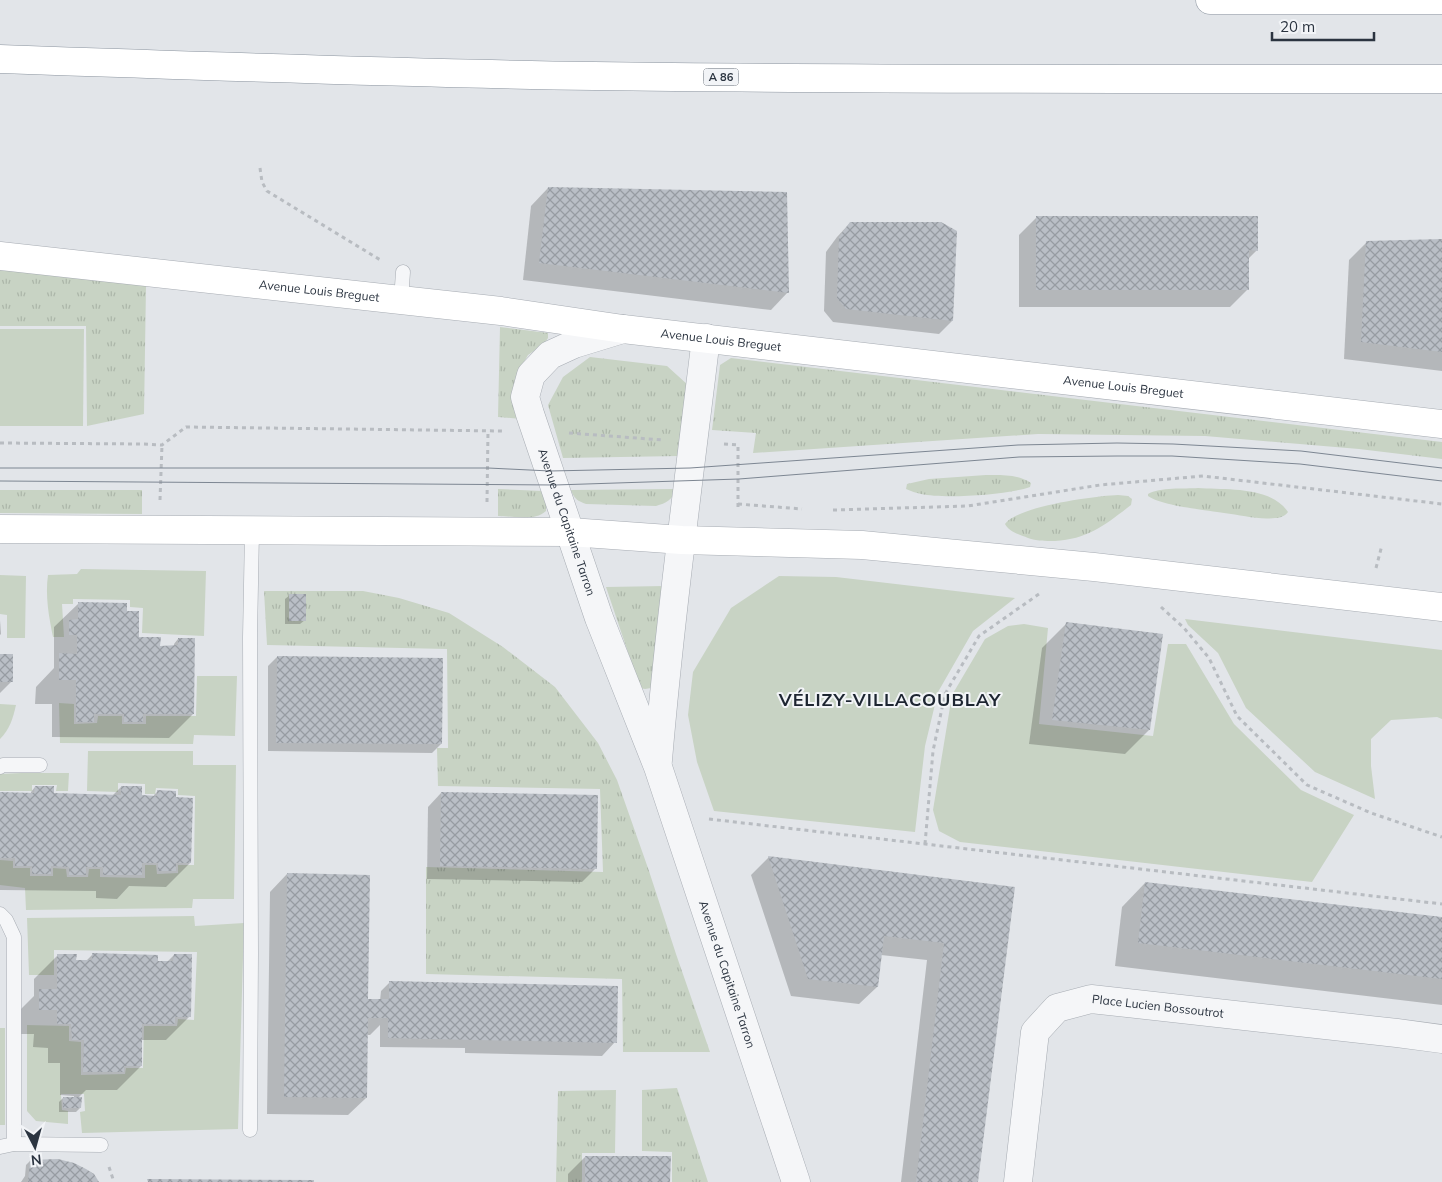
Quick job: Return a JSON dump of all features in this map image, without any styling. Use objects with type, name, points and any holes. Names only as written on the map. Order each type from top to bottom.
[{"type":"main road","points":[[1210,0],[1442,0]]},
{"type":"main road","name":"A 86","points":[[0,59],[592,76],[996,80],[1442,79]]},
{"type":"main road","name":"Avenue Louis Breguet","points":[[0,256],[501,311],[623,329],[1442,424]]},
{"type":"main road","points":[[0,530],[570,532],[682,540],[862,545],[1094,567],[1442,608]]},
{"type":"street","name":"Avenue du Capitaine Tarron","points":[[623,329],[574,344],[550,355],[531,375],[525,397],[600,618],[658,767],[796,1182]]},
{"type":"street","name":"Avenue du Capitaine Tarron","points":[[658,767],[662,709],[706,338]]},
{"type":"street","name":"Place Lucien Bossoutrot","points":[[1018,1182],[1035,1032],[1056,1008],[1091,998],[1442,1039]]},
{"type":"lane","points":[[401,300],[403,272]]},
{"type":"lane","points":[[250,1130],[252,953],[250,637],[252,531]]},
{"type":"lane","points":[[0,767],[3,765],[40,765]]},
{"type":"lane","points":[[0,914],[6,920],[14,937],[14,1144]]},
{"type":"lane","points":[[0,1147],[14,1144],[101,1145]]},
{"type":"path","points":[[260,168],[262,182],[267,192],[365,252],[403,272]]},
{"type":"path","points":[[0,443],[162,445],[186,426],[536,431],[738,445],[738,504],[810,510]]},
{"type":"path","points":[[487,507],[488,431]]},
{"type":"path","points":[[160,505],[162,445]]},
{"type":"path","points":[[829,510],[968,506],[1100,485],[1204,476],[1442,504]]},
{"type":"path","points":[[1376,570],[1382,545]]},
{"type":"path","points":[[925,844],[933,752],[945,694],[979,636],[1043,591]]},
{"type":"path","points":[[1159,605],[1184,628],[1209,658],[1237,716],[1307,785],[1371,813],[1442,837]]},
{"type":"path","points":[[674,815],[1442,904]]},
{"type":"green space","points":[[0,270],[79,276],[146,286],[144,414],[87,426],[86,326],[0,326]]},
{"type":"green space","points":[[500,327],[548,333],[548,338],[544,344],[528,355],[516,376],[521,419],[498,417]]},
{"type":"green space","points":[[0,329],[84,329],[83,426],[0,426]]},
{"type":"green space","points":[[590,357],[667,366],[688,385],[679,456],[563,458],[548,405],[563,377]]},
{"type":"green space","points":[[731,358],[1442,442],[1442,459],[1359,449],[1205,436],[1038,434],[753,453],[756,433],[712,430],[720,365]]},
{"type":"green space","points":[[986,475],[1015,477],[1031,483],[1030,487],[1020,490],[976,495],[945,496],[919,494],[906,489],[907,484],[929,479]]},
{"type":"green space","points":[[1198,488],[1247,491],[1259,494],[1271,498],[1288,512],[1279,518],[1256,518],[1173,505],[1148,496],[1148,494],[1159,490]]},
{"type":"green space","points":[[498,489],[543,491],[546,511],[536,516],[523,518],[498,516]]},
{"type":"green space","points":[[675,489],[673,496],[663,504],[656,506],[586,504],[573,496],[571,490]]},
{"type":"green space","points":[[0,490],[142,490],[142,514],[0,513]]},
{"type":"green space","points":[[1128,496],[1132,499],[1131,505],[1096,530],[1067,540],[1034,540],[1015,533],[1005,524],[1025,512],[1040,507],[1092,497]]},
{"type":"green space","points":[[81,569],[206,571],[204,636],[142,633],[143,608],[130,607],[130,600],[73,599],[73,604],[62,604],[64,637],[53,637],[47,599],[48,575],[77,574]]},
{"type":"green space","points":[[0,575],[26,576],[25,638],[7,638],[7,615],[0,614]]},
{"type":"green space","points":[[779,576],[836,577],[1015,598],[973,631],[938,692],[925,746],[915,832],[714,811],[697,762],[688,715],[693,672],[731,608]]},
{"type":"green space","points":[[664,586],[651,688],[640,688],[606,587]]},
{"type":"green space","points":[[264,591],[363,591],[399,598],[449,613],[503,647],[555,687],[598,743],[617,780],[710,1052],[623,1052],[622,979],[426,974],[426,867],[603,872],[600,789],[438,786],[437,748],[448,748],[447,649],[267,645]]},
{"type":"green space","points":[[1185,619],[1442,650],[1442,719],[1437,717],[1391,720],[1371,739],[1371,766],[1375,799],[1315,772],[1246,708],[1218,653],[1188,625]]},
{"type":"green space","points":[[1024,624],[1048,628],[1039,724],[1153,736],[1168,644],[1186,644],[1234,724],[1301,790],[1354,815],[1312,882],[960,842],[939,831],[933,810],[952,695],[985,639],[1008,626]]},
{"type":"green space","points":[[197,676],[237,676],[235,736],[194,735],[193,744],[60,743],[59,703],[74,704],[74,724],[97,723],[98,716],[122,716],[122,724],[146,724],[146,716],[196,716]]},
{"type":"green space","points":[[0,704],[16,705],[11,723],[0,739]]},
{"type":"green space","points":[[88,751],[193,751],[193,765],[236,765],[234,899],[193,899],[192,908],[26,910],[25,888],[0,885],[0,860],[13,861],[13,868],[30,868],[30,876],[53,876],[53,868],[66,869],[67,877],[88,877],[89,869],[100,869],[100,877],[145,878],[145,865],[156,865],[157,874],[178,873],[178,865],[194,865],[195,796],[178,795],[178,789],[156,788],[155,794],[145,794],[145,784],[118,783],[118,792],[87,791]]},
{"type":"green space","points":[[69,773],[68,791],[56,791],[57,785],[32,785],[32,791],[0,791],[0,774]]},
{"type":"green space","points":[[194,916],[195,926],[244,923],[238,1129],[82,1133],[80,1112],[85,1111],[84,1094],[61,1094],[62,1110],[68,1111],[68,1124],[36,1121],[27,1111],[27,1025],[69,1026],[69,1041],[81,1042],[81,1075],[125,1074],[126,1068],[143,1068],[144,1026],[177,1026],[178,1019],[194,1020],[197,952],[54,950],[54,975],[29,975],[27,918]]},
{"type":"green space","points":[[0,1028],[5,1028],[5,1125],[0,1125]]},
{"type":"green space","points":[[677,1088],[708,1182],[672,1182],[672,1152],[642,1151],[642,1090]]},
{"type":"green space","points":[[616,1090],[615,1153],[582,1153],[582,1182],[556,1182],[558,1091]]},
{"type":"building","points":[[548,187],[787,192],[789,293],[539,263]]},
{"type":"building","points":[[1036,216],[1258,216],[1258,251],[1249,250],[1249,290],[1036,290]]},
{"type":"building","points":[[850,222],[941,222],[957,231],[953,321],[846,309],[837,298],[839,237]]},
{"type":"building","points":[[1442,239],[1442,352],[1361,342],[1366,241]]},
{"type":"building","points":[[289,594],[306,594],[306,621],[289,621]]},
{"type":"building","points":[[78,602],[127,603],[127,611],[139,611],[139,637],[161,637],[160,646],[178,645],[178,638],[195,638],[194,714],[143,714],[143,722],[124,722],[124,714],[94,714],[94,722],[76,722],[76,680],[59,680],[59,653],[77,654],[77,635],[69,635],[69,620],[78,619]]},
{"type":"building","points":[[1066,622],[1163,634],[1150,730],[1052,720]]},
{"type":"building","points":[[0,654],[13,654],[13,682],[0,682]]},
{"type":"building","points":[[277,656],[443,658],[442,744],[276,743]]},
{"type":"building","points":[[35,786],[54,786],[54,793],[121,795],[121,786],[142,786],[142,795],[157,796],[157,790],[176,791],[176,797],[193,798],[191,863],[176,863],[176,871],[158,871],[158,863],[142,863],[142,875],[103,875],[103,867],[86,867],[86,875],[69,875],[69,867],[51,866],[51,874],[32,874],[32,866],[15,866],[15,858],[0,858],[0,792],[34,793]]},
{"type":"building","points":[[441,792],[598,795],[597,869],[440,866]]},
{"type":"building","points":[[768,856],[1015,887],[978,1182],[916,1182],[944,943],[884,936],[878,987],[808,979]]},
{"type":"building","points":[[287,873],[370,875],[368,999],[389,999],[389,981],[618,986],[617,1043],[388,1038],[388,1018],[368,1018],[367,1098],[284,1097]]},
{"type":"building","points":[[1145,882],[1442,917],[1442,979],[1138,943]]},
{"type":"building","points":[[92,953],[158,955],[158,961],[173,961],[174,954],[192,954],[191,1017],[175,1017],[175,1024],[142,1024],[142,1066],[124,1066],[124,1072],[83,1072],[84,1040],[72,1040],[71,1024],[57,1024],[57,1010],[39,1010],[39,989],[57,989],[57,954],[77,954],[76,960],[92,960]]},
{"type":"building","points":[[63,1097],[82,1097],[81,1108],[63,1108]]},
{"type":"building","points":[[585,1156],[671,1156],[670,1182],[585,1182]]},
{"type":"building","points":[[58,1159],[74,1163],[86,1169],[94,1174],[99,1182],[28,1182],[30,1160]]},
{"type":"building","points":[[147,1179],[314,1180],[314,1182],[148,1182]]},
{"type":"tram line","points":[[0,468],[488,468],[550,471],[690,468],[1018,445],[1117,443],[1301,451],[1442,468]]},
{"type":"tram line","points":[[0,481],[555,485],[739,479],[1019,457],[1117,456],[1172,456],[1300,464],[1442,481]]},
{"type":"district","name":"VÉLIZY-VILLACOUBLAY","points":[[890,700]]}]
